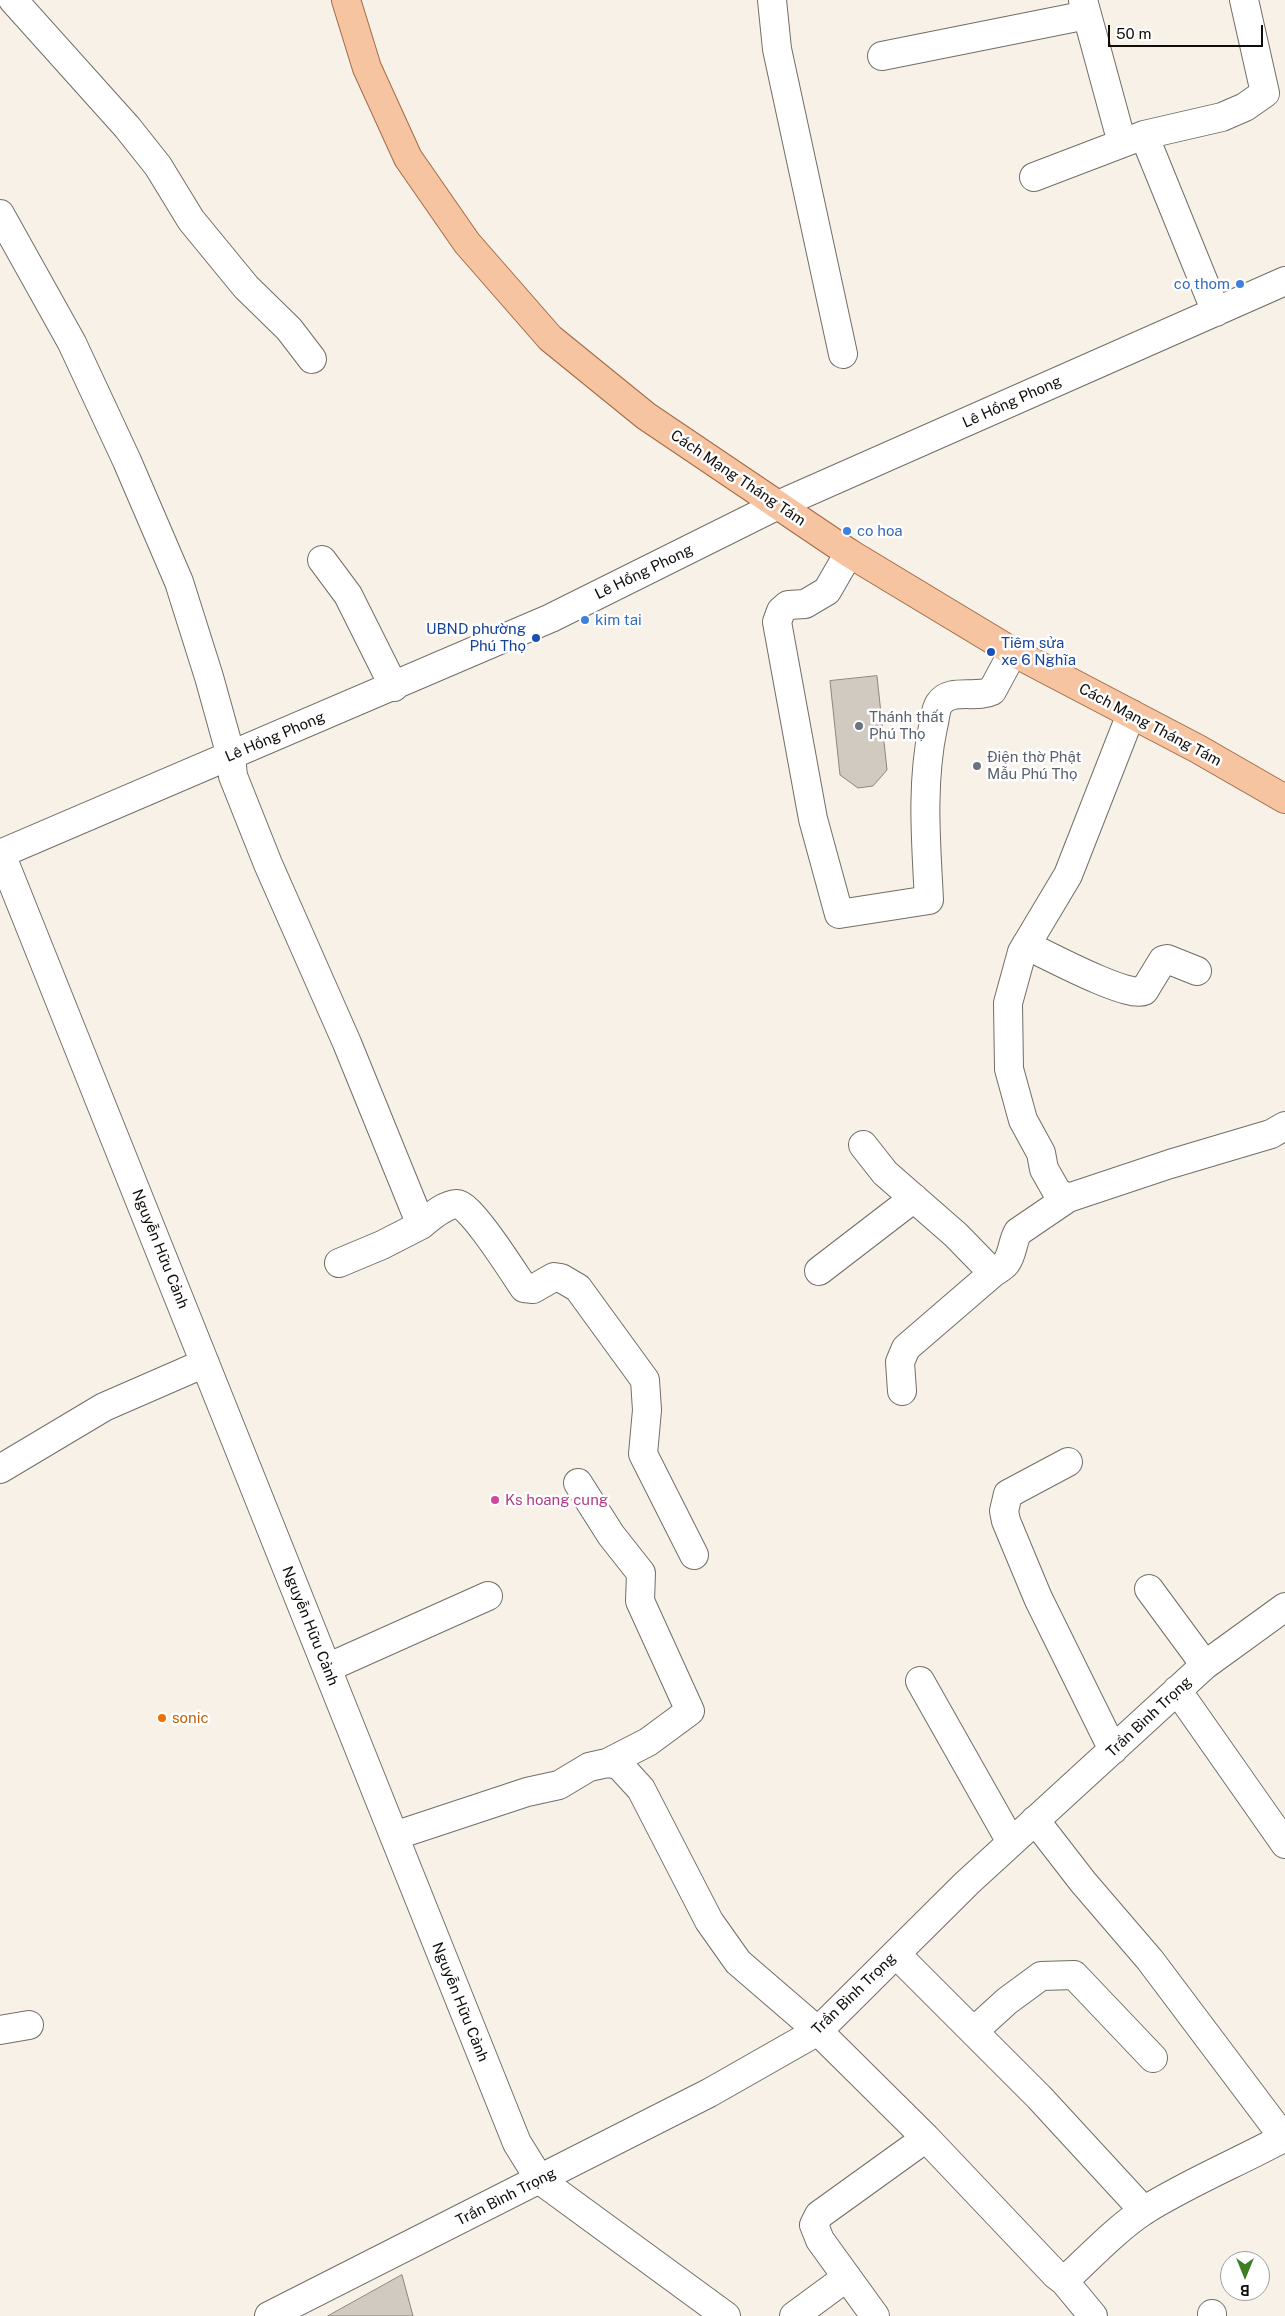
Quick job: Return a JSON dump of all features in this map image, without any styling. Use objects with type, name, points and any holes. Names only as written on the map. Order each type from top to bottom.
[{"type":"main road","name":"Cách Mạng Tháng Tám","points":[[346,0],[367,68],[408,158],[466,243],[550,338],[646,416],[849,553],[1013,652],[1198,749],[1285,799]]},
{"type":"street","points":[[13,0],[127,127],[158,166],[191,220],[246,287],[289,329],[312,358]]},
{"type":"street","points":[[772,0],[777,50],[843,354]]},
{"type":"street","points":[[1034,178],[1133,139],[1222,117],[1245,107],[1265,93],[1244,0]]},
{"type":"street","points":[[882,56],[1085,8],[1133,139],[1216,312]]},
{"type":"street","points":[[0,214],[72,343],[127,461],[175,573],[209,677],[231,756],[233,776],[264,855],[347,1043],[421,1225]]},
{"type":"street","name":"Lê Hồng Phong","points":[[1,854],[394,687],[551,618],[778,505],[1285,281]]},
{"type":"street","points":[[849,553],[827,591],[805,604],[788,605],[781,611],[777,622],[812,818],[839,914],[929,900],[924,806],[930,743],[938,704],[950,695],[986,694],[992,690],[1013,652]]},
{"type":"street","points":[[322,560],[348,595],[394,687]]},
{"type":"street","points":[[1068,1198],[1057,1192],[1044,1169],[1041,1153],[1023,1120],[1009,1069],[1008,1003],[1022,952],[1068,875],[1131,714]]},
{"type":"street","name":"Nguyễn Hữu Cảnh","points":[[1,854],[517,2143],[540,2180],[726,2316]]},
{"type":"street","points":[[1026,945],[1084,973],[1135,993],[1144,991],[1163,960],[1167,959],[1197,972]]},
{"type":"street","points":[[902,1391],[900,1362],[906,1348],[1006,1263],[1018,1232],[1068,1198],[1170,1164],[1271,1134],[1285,1126]]},
{"type":"street","points":[[863,1145],[885,1173],[956,1235],[993,1273]]},
{"type":"street","points":[[819,1271],[914,1198]]},
{"type":"street","points":[[339,1263],[421,1225],[445,1208],[458,1204],[464,1205],[480,1224],[524,1288],[532,1289],[554,1277],[561,1278],[578,1288],[645,1380],[648,1410],[643,1454],[694,1555]]},
{"type":"street","points":[[0,1469],[104,1407],[205,1363]]},
{"type":"street","points":[[1068,1462],[1008,1494],[1004,1511],[1038,1598],[1113,1750]]},
{"type":"street","points":[[394,1836],[518,1795],[559,1785],[589,1767],[607,1763],[648,1742],[690,1711],[640,1601],[641,1573],[611,1535],[578,1483]]},
{"type":"street","points":[[1149,1589],[1205,1664]]},
{"type":"street","points":[[327,1668],[488,1596]]},
{"type":"street","name":"Trần Bình Trọng","points":[[269,2316],[709,2093],[818,2031],[1011,1842],[1205,1664],[1285,1607]]},
{"type":"street","points":[[920,1681],[1011,1842]]},
{"type":"street","points":[[1177,1690],[1285,1844]]},
{"type":"street","points":[[607,1763],[619,1765],[641,1789],[709,1921],[738,1962],[818,2031],[926,2138],[1056,2276],[1064,2281],[1093,2316]]},
{"type":"street","points":[[1035,1820],[1083,1882],[1150,1960],[1285,2137],[1191,2184],[1144,2211],[1064,2281]]},
{"type":"street","points":[[896,1954],[974,2031],[1144,2211]]},
{"type":"street","points":[[974,2031],[1007,2001],[1041,1976],[1074,1975],[1153,2058]]},
{"type":"street","points":[[0,2030],[29,2025]]},
{"type":"street","points":[[875,2316],[820,2240],[814,2226],[819,2214],[926,2138]]},
{"type":"street","points":[[794,2316],[847,2278]]},
{"type":"building","name":"Thánh thất Phú Thọ","points":[[877,676],[887,770],[873,786],[858,788],[840,775],[830,681]]},
{"type":"building","points":[[402,2275],[413,2316],[328,2316]]},
{"type":"place","name":"co thom","points":[[1240,284]]},
{"type":"place","name":"co hoa","points":[[847,531]]},
{"type":"place","name":"kim tai","points":[[585,620]]},
{"type":"place","name":"UBND phường Phú Thọ","points":[[536,638]]},
{"type":"place","name":"Tiêm sửa xe 6 Nghĩa","points":[[991,652]]},
{"type":"place","name":"Thánh thất Phú Thọ","points":[[859,726]]},
{"type":"place","name":"Điện thờ Phật Mẫu Phú Thọ","points":[[977,766]]},
{"type":"place","name":"Ks hoang cung","points":[[495,1500]]},
{"type":"place","name":"sonic","points":[[162,1718]]}]
